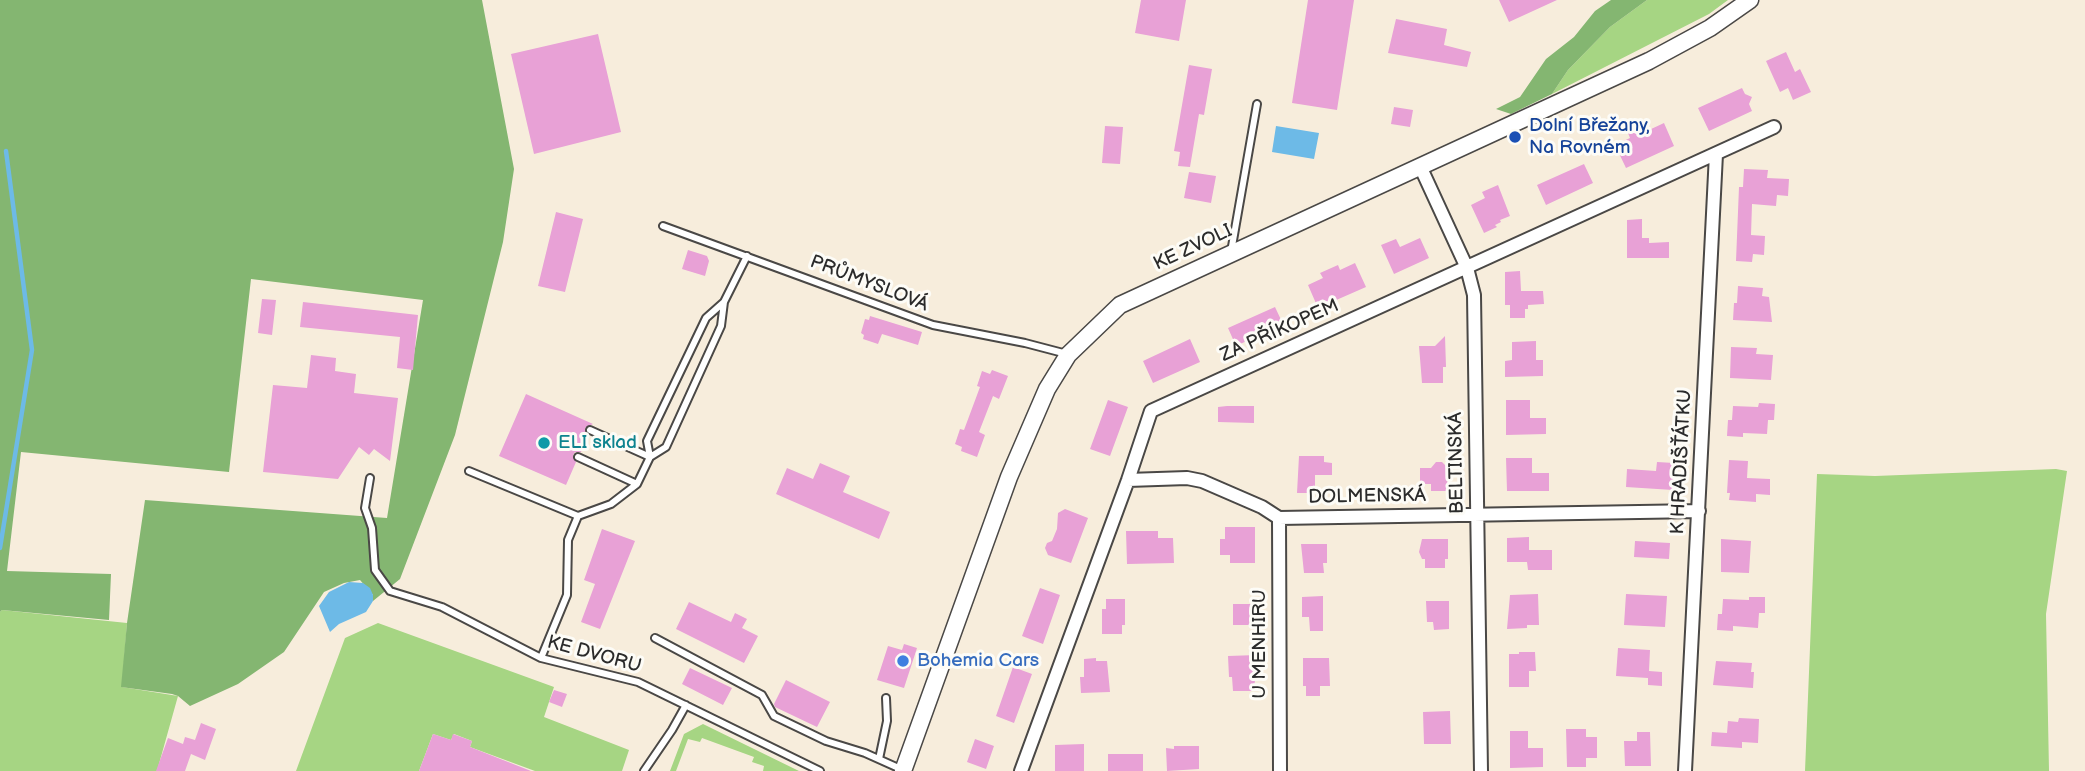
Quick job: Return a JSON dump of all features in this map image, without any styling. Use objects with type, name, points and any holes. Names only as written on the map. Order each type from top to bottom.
[{"type":"street","name":"KE ZVOLI","points":[[903,770],[1020,447],[1047,389],[1068,355],[1121,305],[1649,61],[1710,28],[1750,0]]},
{"type":"street","name":"ZA PŘÍKOPEM","points":[[1021,771],[1151,411],[1774,127]]},
{"type":"street","name":"K HRADIŠŤÁTKU","points":[[1685,771],[1716,155]]},
{"type":"street","name":"BELTINSKÁ","points":[[1420,166],[1467,268],[1474,295],[1480,771]]},
{"type":"street","name":"DOLMENSKÁ","points":[[1128,480],[1187,478],[1202,481],[1262,507],[1279,518],[1699,511]]},
{"type":"street","name":"U MENHIRU","points":[[1279,518],[1280,771]]},
{"type":"lane","points":[[1230,254],[1258,104]]},
{"type":"lane","name":"PRŮMYSLOVÁ","points":[[663,226],[933,325],[1025,343],[1068,355]]},
{"type":"lane","points":[[470,471],[578,516],[611,504],[637,484],[650,457],[666,447],[721,326],[724,302],[747,256]]},
{"type":"lane","points":[[650,457],[647,441],[706,318],[724,302]]},
{"type":"lane","points":[[590,430],[650,457]]},
{"type":"lane","points":[[578,457],[637,484]]},
{"type":"lane","name":"KE DVORU","points":[[370,478],[365,509],[372,528],[375,570],[390,591],[442,607],[541,658],[638,682],[820,771]]},
{"type":"lane","points":[[541,658],[567,595],[568,540],[578,516]]},
{"type":"lane","points":[[655,638],[762,695],[774,716],[826,741],[903,770]]},
{"type":"lane","points":[[879,760],[887,721],[886,698]]},
{"type":"lane","points":[[644,771],[686,705]]},
{"type":"green space","points":[[0,0],[482,0],[514,169],[503,242],[455,435],[400,579],[373,601],[373,595],[360,580],[344,583],[324,592],[284,652],[238,684],[190,706],[172,694],[121,687],[127,623],[145,500],[387,518],[423,300],[251,279],[229,472],[21,452],[7,571],[111,574],[109,620],[2,610],[0,612]]},
{"type":"green space","points":[[1611,0],[1647,0],[1610,27],[1568,70],[1552,94],[1511,114],[1496,109],[1520,97],[1546,59],[1574,37],[1595,11]]},
{"type":"green space","points":[[1647,0],[1728,0],[1709,14],[1552,94],[1568,70],[1610,27]]},
{"type":"green space","points":[[2056,469],[2067,471],[2046,614],[2049,771],[1805,771],[1817,474],[1875,476]]},
{"type":"green space","points":[[2,610],[127,623],[122,687],[178,696],[157,771],[0,771]]},
{"type":"green space","points":[[378,623],[554,687],[544,717],[629,750],[622,771],[535,771],[470,747],[472,741],[454,734],[451,740],[433,734],[419,771],[296,771],[345,638]]},
{"type":"green space","points":[[703,724],[799,771],[763,771],[764,766],[752,762],[754,757],[702,738],[700,742],[688,739],[676,771],[670,771],[684,734]]},
{"type":"water","points":[[1276,126],[1319,133],[1314,159],[1272,152]]},
{"type":"water","points":[[349,582],[363,583],[370,588],[373,601],[366,612],[339,624],[330,632],[319,606],[329,592]]},
{"type":"building","points":[[1141,0],[1186,0],[1179,41],[1135,33]]},
{"type":"building","points":[[1308,0],[1354,0],[1337,110],[1292,103]]},
{"type":"building","points":[[1499,0],[1557,0],[1509,22]]},
{"type":"building","points":[[1396,19],[1447,29],[1444,45],[1471,52],[1467,67],[1388,53]]},
{"type":"building","points":[[598,34],[621,132],[534,154],[511,54]]},
{"type":"building","points":[[1786,52],[1795,72],[1800,69],[1811,92],[1793,100],[1788,88],[1780,92],[1766,61]]},
{"type":"building","points":[[1189,65],[1212,69],[1204,115],[1199,114],[1190,167],[1178,166],[1180,152],[1174,151]]},
{"type":"building","points":[[1742,88],[1745,94],[1752,97],[1749,104],[1752,111],[1709,131],[1698,108]]},
{"type":"building","points":[[1394,107],[1413,110],[1410,127],[1391,124]]},
{"type":"building","points":[[1664,123],[1674,146],[1626,168],[1615,145],[1630,138],[1628,133],[1646,125],[1649,130]]},
{"type":"building","points":[[1105,126],[1123,127],[1120,164],[1102,163]]},
{"type":"building","points":[[1584,164],[1593,183],[1546,205],[1537,185]]},
{"type":"building","points":[[1744,169],[1768,170],[1767,178],[1789,179],[1788,196],[1777,195],[1776,206],[1752,204],[1751,235],[1765,236],[1764,255],[1753,254],[1752,262],[1736,261],[1739,187],[1743,187]]},
{"type":"building","points":[[1189,172],[1216,176],[1211,203],[1184,198]]},
{"type":"building","points":[[1498,185],[1510,216],[1500,220],[1501,222],[1495,225],[1497,227],[1484,233],[1471,205],[1485,198],[1482,192]]},
{"type":"building","points":[[556,212],[583,219],[565,292],[538,286]]},
{"type":"building","points":[[1642,219],[1642,238],[1649,238],[1649,243],[1669,242],[1669,258],[1627,258],[1627,220]]},
{"type":"building","points":[[1420,238],[1429,258],[1394,274],[1381,245],[1396,239],[1400,247]]},
{"type":"building","points":[[688,250],[707,256],[709,261],[705,276],[682,269]]},
{"type":"building","points":[[1355,263],[1366,287],[1318,308],[1308,285],[1323,278],[1320,273],[1338,265],[1340,270]]},
{"type":"building","points":[[1520,271],[1521,291],[1543,291],[1544,304],[1528,305],[1525,318],[1510,318],[1510,305],[1505,305],[1505,272]]},
{"type":"building","points":[[1738,286],[1763,288],[1762,296],[1769,297],[1772,322],[1733,320]]},
{"type":"building","points":[[262,299],[276,300],[272,335],[258,333]]},
{"type":"building","points":[[303,302],[418,315],[413,370],[397,368],[400,337],[300,327]]},
{"type":"building","points":[[1275,307],[1283,324],[1236,346],[1228,328]]},
{"type":"building","points":[[870,316],[922,332],[918,345],[882,334],[878,344],[863,339],[864,335],[861,333],[865,319],[869,320]]},
{"type":"building","points":[[1445,336],[1446,367],[1443,367],[1443,383],[1422,383],[1419,346],[1435,346]]},
{"type":"building","points":[[1190,339],[1200,362],[1153,383],[1143,361]]},
{"type":"building","points":[[1536,341],[1536,360],[1543,360],[1543,376],[1505,377],[1505,361],[1512,360],[1512,342]]},
{"type":"building","points":[[1731,347],[1757,348],[1756,354],[1773,355],[1771,380],[1730,378]]},
{"type":"building","points":[[311,355],[336,358],[335,371],[356,374],[354,393],[398,398],[390,461],[374,449],[369,455],[359,447],[338,479],[263,472],[273,385],[307,388]]},
{"type":"building","points":[[992,370],[1008,376],[999,399],[993,396],[979,432],[985,435],[977,457],[961,451],[962,447],[955,444],[960,429],[964,430],[980,387],[977,386],[982,371],[990,374]]},
{"type":"building","name":"ELI sklad","points":[[526,394],[593,424],[585,428],[588,435],[581,452],[575,452],[573,455],[576,462],[566,485],[499,456]]},
{"type":"building","points":[[1108,400],[1128,407],[1110,456],[1090,449]]},
{"type":"building","points":[[1506,400],[1530,400],[1530,418],[1546,418],[1546,434],[1506,435]]},
{"type":"building","points":[[1759,403],[1775,404],[1774,420],[1768,420],[1767,434],[1743,433],[1743,437],[1727,436],[1728,420],[1732,420],[1733,406],[1758,407]]},
{"type":"building","points":[[1254,406],[1254,423],[1218,422],[1218,407]]},
{"type":"building","points":[[1299,456],[1324,456],[1324,462],[1332,463],[1332,475],[1315,475],[1315,493],[1297,493]]},
{"type":"building","points":[[1506,458],[1532,458],[1532,473],[1549,473],[1549,491],[1507,491]]},
{"type":"building","points":[[1729,460],[1748,461],[1747,478],[1770,479],[1770,495],[1756,494],[1756,502],[1729,500]]},
{"type":"building","points":[[1436,462],[1442,462],[1447,467],[1448,491],[1431,491],[1431,484],[1420,484],[1420,468],[1431,468]]},
{"type":"building","points":[[1657,462],[1674,463],[1673,490],[1626,487],[1627,469],[1656,471]]},
{"type":"building","points":[[820,463],[850,476],[843,492],[890,512],[879,539],[776,494],[787,468],[813,479]]},
{"type":"building","points":[[1065,509],[1088,518],[1071,563],[1048,555],[1045,548],[1047,543],[1052,541],[1057,529],[1058,513]]},
{"type":"building","points":[[1225,527],[1255,527],[1255,563],[1230,563],[1230,555],[1220,555],[1220,539],[1225,539]]},
{"type":"building","points":[[602,529],[635,541],[600,629],[581,622],[595,584],[584,580]]},
{"type":"building","points":[[1126,531],[1158,531],[1158,538],[1173,538],[1174,563],[1127,564]]},
{"type":"building","points":[[1529,537],[1529,550],[1552,550],[1552,570],[1528,570],[1527,562],[1507,562],[1507,538]]},
{"type":"building","points":[[1422,539],[1448,539],[1445,568],[1425,568],[1425,559],[1422,559],[1419,552]]},
{"type":"building","points":[[1721,539],[1751,541],[1749,573],[1721,572]]},
{"type":"building","points":[[1635,541],[1670,543],[1669,559],[1634,557]]},
{"type":"building","points":[[1301,544],[1327,544],[1324,573],[1304,573]]},
{"type":"building","points":[[1040,588],[1060,595],[1043,644],[1022,636]]},
{"type":"building","points":[[1538,594],[1539,625],[1507,629],[1510,595]]},
{"type":"building","points":[[1626,594],[1667,596],[1665,627],[1624,625]]},
{"type":"building","points":[[1323,596],[1323,631],[1310,631],[1309,617],[1302,617],[1302,597]]},
{"type":"building","points":[[1749,597],[1765,597],[1765,613],[1759,613],[1758,628],[1733,626],[1733,631],[1717,630],[1723,599],[1749,600]]},
{"type":"building","points":[[1106,599],[1125,599],[1125,625],[1122,625],[1122,634],[1102,634],[1102,609],[1106,609]]},
{"type":"building","points":[[1426,601],[1449,601],[1449,629],[1434,630],[1433,622],[1427,622]]},
{"type":"building","points":[[689,602],[731,622],[735,613],[747,619],[742,628],[758,636],[744,663],[676,629]]},
{"type":"building","points":[[1233,604],[1256,604],[1257,625],[1233,625]]},
{"type":"building","points":[[904,644],[917,648],[904,688],[877,680],[888,646],[902,650]]},
{"type":"building","points":[[1618,648],[1650,650],[1649,671],[1662,672],[1662,686],[1648,685],[1648,678],[1616,676]]},
{"type":"building","points":[[1535,652],[1536,671],[1529,671],[1529,687],[1509,687],[1509,654]]},
{"type":"building","points":[[1257,655],[1254,691],[1233,691],[1228,656]]},
{"type":"building","points":[[1096,658],[1096,661],[1107,661],[1110,692],[1081,693],[1080,677],[1084,677],[1084,659]]},
{"type":"building","points":[[1303,658],[1329,658],[1330,686],[1320,686],[1320,696],[1306,696],[1306,686],[1303,686]]},
{"type":"building","points":[[1716,661],[1752,663],[1753,688],[1713,685]]},
{"type":"building","points":[[1013,667],[1032,674],[1014,723],[996,716]]},
{"type":"building","points":[[690,668],[732,688],[723,705],[682,684]]},
{"type":"building","points":[[786,680],[830,702],[817,727],[775,707]]},
{"type":"building","points":[[554,690],[567,694],[562,707],[549,702]]},
{"type":"building","points":[[1450,711],[1451,744],[1424,744],[1423,712]]},
{"type":"building","points":[[1739,718],[1759,719],[1758,743],[1742,742],[1742,748],[1711,746],[1712,732],[1727,733],[1728,721],[1738,722]]},
{"type":"building","points":[[201,723],[216,729],[205,760],[191,754],[185,771],[156,771],[168,738],[183,744],[185,737],[195,740]]},
{"type":"building","points":[[1566,729],[1586,729],[1586,737],[1597,737],[1597,758],[1586,758],[1586,767],[1567,767]]},
{"type":"building","points":[[1510,731],[1528,731],[1528,748],[1543,748],[1543,767],[1510,768]]},
{"type":"building","points":[[1637,732],[1650,732],[1651,766],[1625,766],[1624,741],[1637,741]]},
{"type":"building","points":[[433,734],[451,740],[453,734],[472,741],[470,747],[531,771],[419,771]]},
{"type":"building","points":[[975,739],[994,746],[986,769],[967,762]]},
{"type":"building","points":[[1084,744],[1084,771],[1055,771],[1055,745]]},
{"type":"building","points":[[1174,746],[1199,746],[1199,769],[1167,771],[1166,748],[1174,749]]},
{"type":"building","points":[[1108,754],[1143,754],[1143,771],[1108,771]]},
{"type":"waterway","points":[[0,548],[32,350],[6,151]]},
{"type":"place","name":"Dolní Břežany, Na Rovném","points":[[1515,137]]},
{"type":"place","name":"ELI sklad","points":[[544,443]]},
{"type":"place","name":"Bohemia Cars","points":[[903,661]]}]
